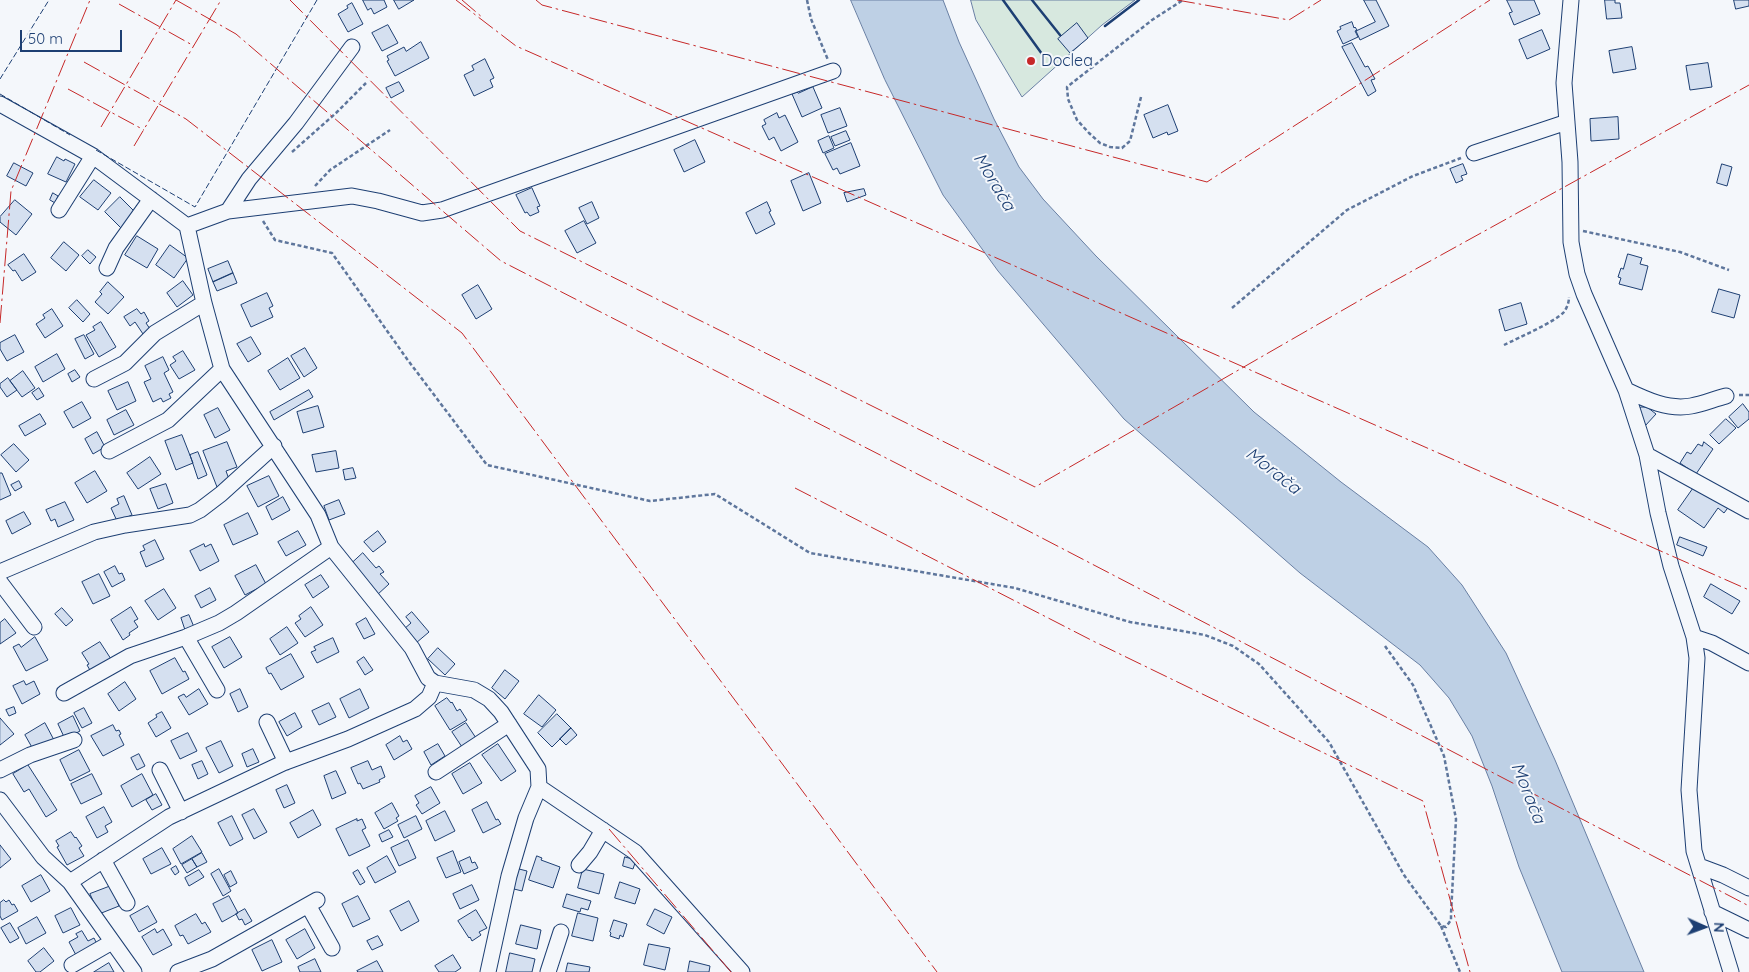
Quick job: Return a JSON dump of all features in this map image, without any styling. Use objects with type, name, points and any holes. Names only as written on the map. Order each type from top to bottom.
[{"type":"street","points":[[1571,0],[1564,83],[1570,162],[1571,228],[1574,260],[1584,294],[1626,390],[1647,455],[1658,513],[1671,566],[1694,637],[1697,658],[1689,790],[1694,851],[1731,972]]},
{"type":"street","points":[[228,211],[249,179],[296,124],[352,47]]},
{"type":"street","points":[[187,226],[228,211],[352,196],[422,213],[442,210],[833,71]]},
{"type":"street","points":[[0,104],[93,156],[187,226],[204,303],[222,369],[318,514],[331,547],[412,648],[428,678],[435,684],[474,690],[489,698],[509,724],[538,769],[539,787],[526,818],[509,876],[488,972]]},
{"type":"street","points":[[1474,154],[1567,122]]},
{"type":"street","points":[[59,210],[93,156]]},
{"type":"street","points":[[108,268],[116,248],[151,199]]},
{"type":"street","points":[[94,379],[125,363],[155,332],[204,303]]},
{"type":"street","points":[[109,452],[168,420],[222,369]]},
{"type":"street","points":[[1626,390],[1649,401],[1668,406],[1691,406],[1726,396]]},
{"type":"street","points":[[34,627],[1,570],[94,532],[190,515],[221,494],[274,446]]},
{"type":"street","points":[[1647,455],[1749,511]]},
{"type":"street","points":[[64,694],[130,656],[186,637],[219,623],[331,547]]},
{"type":"street","points":[[186,637],[217,690]]},
{"type":"street","points":[[1694,637],[1712,643],[1749,664]]},
{"type":"street","points":[[70,882],[170,817],[286,762],[348,739],[415,709],[429,697],[435,684]]},
{"type":"street","points":[[267,722],[286,762]]},
{"type":"street","points":[[436,772],[509,724]]},
{"type":"street","points":[[0,770],[30,755],[74,740]]},
{"type":"street","points":[[160,770],[181,812]]},
{"type":"street","points":[[539,787],[635,852],[742,972]]},
{"type":"street","points":[[0,800],[43,857],[70,882],[134,972]]},
{"type":"street","points":[[579,865],[590,852],[603,830]]},
{"type":"street","points":[[103,860],[127,903]]},
{"type":"street","points":[[1699,866],[1749,888]]},
{"type":"street","points":[[178,972],[214,965],[313,903],[332,948]]},
{"type":"street","points":[[1712,912],[1749,930]]},
{"type":"street","points":[[548,972],[561,932]]},
{"type":"street","points":[[72,966],[112,942]]},
{"type":"path","points":[[807,0],[811,19],[833,71]]},
{"type":"path","points":[[1141,96],[1130,141],[1122,148],[1110,147],[1100,143],[1077,120],[1068,99],[1068,87],[1152,20],[1183,0]]},
{"type":"path","points":[[292,152],[366,83]]},
{"type":"path","points":[[299,202],[330,170],[390,130]]},
{"type":"path","points":[[1232,308],[1347,210],[1413,176],[1474,154]]},
{"type":"path","points":[[256,209],[275,240],[332,252],[407,359],[488,464],[650,501],[715,494],[810,553],[1015,588],[1130,622],[1205,635],[1233,646],[1259,664],[1329,742],[1404,875],[1440,926],[1460,972]]},
{"type":"path","points":[[1571,228],[1680,252],[1729,270]]},
{"type":"path","points":[[1504,345],[1564,312],[1569,295]]},
{"type":"path","points":[[1385,646],[1413,685],[1444,756],[1456,819],[1451,914],[1448,925],[1446,927],[1440,926]]},
{"type":"shaded area","name":"Doclea","points":[[971,0],[1135,0],[1102,25],[1022,97],[976,20]]},
{"type":"water","name":"Morača","points":[[851,0],[943,0],[959,42],[994,119],[1019,167],[1043,199],[1096,256],[1254,412],[1341,482],[1428,547],[1462,585],[1506,653],[1555,760],[1644,972],[1562,972],[1519,867],[1492,786],[1472,736],[1449,698],[1420,665],[1300,573],[1124,419],[998,271],[943,195],[885,80]]},
{"type":"building","points":[[363,0],[384,0],[387,7],[374,14],[371,8],[368,10]]},
{"type":"building","points":[[394,0],[414,0],[399,9]]},
{"type":"building","points":[[1364,0],[1376,0],[1389,26],[1360,40],[1356,31],[1375,22]]},
{"type":"building","points":[[1507,0],[1534,0],[1540,14],[1514,25],[1509,13],[1512,12]]},
{"type":"building","points":[[1605,0],[1615,0],[1615,3],[1620,3],[1622,18],[1607,19]]},
{"type":"building","points":[[1734,0],[1749,0],[1749,6],[1736,9]]},
{"type":"building","points":[[352,3],[363,24],[348,32],[338,14]]},
{"type":"building","points":[[1352,22],[1357,30],[1355,31],[1358,37],[1343,44],[1337,31],[1341,29],[1340,27]]},
{"type":"building","points":[[1077,23],[1088,38],[1070,53],[1058,39]]},
{"type":"building","points":[[388,25],[398,43],[382,51],[372,33]]},
{"type":"building","points":[[1542,30],[1550,49],[1527,59],[1519,40]]},
{"type":"building","points":[[421,42],[429,58],[395,76],[387,61],[389,60],[387,56],[404,47],[406,51]]},
{"type":"building","points":[[1352,43],[1365,67],[1368,66],[1375,79],[1371,80],[1376,91],[1368,96],[1342,47]]},
{"type":"building","points":[[1632,47],[1636,69],[1613,73],[1609,51]]},
{"type":"building","points":[[485,59],[494,78],[490,80],[493,87],[474,96],[464,75],[474,70],[472,66]]},
{"type":"building","points":[[1708,63],[1712,87],[1690,90],[1686,66]]},
{"type":"building","points":[[399,82],[404,91],[391,98],[386,88]]},
{"type":"building","points":[[813,87],[822,108],[802,117],[792,94]]},
{"type":"building","points":[[1168,105],[1178,131],[1168,135],[1167,132],[1153,138],[1144,115]]},
{"type":"building","points":[[840,108],[847,126],[828,133],[821,115]]},
{"type":"building","points":[[777,113],[779,118],[785,115],[798,142],[781,151],[774,137],[769,140],[762,126],[766,124],[764,120]]},
{"type":"building","points":[[1618,117],[1619,139],[1591,141],[1590,119]]},
{"type":"building","points":[[846,131],[850,140],[835,146],[831,137]]},
{"type":"building","points":[[829,136],[834,148],[823,153],[818,141]]},
{"type":"building","points":[[695,140],[705,162],[684,172],[674,150]]},
{"type":"building","points":[[851,143],[860,166],[840,174],[837,168],[833,170],[825,154]]},
{"type":"building","points":[[57,157],[75,164],[66,182],[48,174]]},
{"type":"building","points":[[14,163],[33,173],[26,186],[7,176]]},
{"type":"building","points":[[1463,164],[1467,174],[1461,176],[1463,180],[1456,183],[1450,169]]},
{"type":"building","points":[[1722,164],[1732,167],[1727,186],[1717,183]]},
{"type":"building","points":[[809,173],[821,203],[803,211],[791,181]]},
{"type":"building","points":[[94,180],[111,193],[98,210],[80,197]]},
{"type":"building","points":[[532,188],[540,206],[537,207],[539,212],[530,216],[527,212],[525,213],[516,195]]},
{"type":"building","points":[[864,189],[866,195],[847,202],[844,193]]},
{"type":"building","points":[[53,193],[58,196],[55,203],[50,200]]},
{"type":"building","points":[[120,197],[136,213],[121,228],[105,212]]},
{"type":"building","points":[[15,200],[32,214],[16,235],[0,222],[0,217]]},
{"type":"building","points":[[592,202],[599,218],[587,224],[579,208]]},
{"type":"building","points":[[767,202],[771,211],[769,212],[775,224],[756,234],[746,213]]},
{"type":"building","points":[[584,221],[596,243],[577,253],[565,231]]},
{"type":"building","points":[[137,236],[158,249],[147,268],[125,255]]},
{"type":"building","points":[[64,242],[79,255],[66,271],[51,258]]},
{"type":"building","points":[[170,245],[188,258],[174,278],[156,265]]},
{"type":"building","points":[[88,250],[96,257],[90,264],[82,256]]},
{"type":"building","points":[[24,254],[36,272],[22,281],[15,270],[13,271],[8,265]]},
{"type":"building","points":[[1628,254],[1642,258],[1640,264],[1648,266],[1642,290],[1619,284],[1621,278],[1618,277]]},
{"type":"building","points":[[228,261],[233,273],[213,282],[208,269]]},
{"type":"building","points":[[233,273],[237,283],[217,291],[213,282]]},
{"type":"building","points":[[183,281],[193,295],[177,307],[167,293]]},
{"type":"building","points":[[108,282],[124,297],[108,314],[95,302],[102,294],[100,292]]},
{"type":"building","points":[[478,285],[492,309],[476,319],[462,295]]},
{"type":"building","points":[[1719,289],[1740,295],[1734,318],[1712,312]]},
{"type":"building","points":[[267,293],[273,306],[269,308],[273,317],[251,327],[241,305]]},
{"type":"building","points":[[77,300],[90,314],[83,322],[69,308]]},
{"type":"building","points":[[1521,303],[1527,324],[1505,331],[1499,310]]},
{"type":"building","points":[[52,309],[63,326],[45,338],[36,324],[45,318],[43,315]]},
{"type":"building","points":[[137,309],[141,314],[144,312],[149,321],[146,323],[150,329],[143,334],[135,322],[130,326],[124,317]]},
{"type":"building","points":[[101,322],[116,347],[99,357],[86,335],[95,330],[93,327]]},
{"type":"building","points":[[15,335],[24,352],[7,361],[0,349],[0,343]]},
{"type":"building","points":[[84,335],[94,354],[85,359],[75,339]]},
{"type":"building","points":[[251,337],[261,354],[248,362],[237,344]]},
{"type":"building","points":[[305,348],[317,368],[304,377],[291,356]]},
{"type":"building","points":[[183,351],[195,370],[179,379],[170,365],[176,361],[173,357]]},
{"type":"building","points":[[57,354],[65,369],[43,382],[35,367]]},
{"type":"building","points":[[163,357],[169,370],[164,373],[173,392],[169,394],[171,398],[163,402],[161,398],[153,402],[144,382],[151,379],[145,366]]},
{"type":"building","points":[[288,358],[300,378],[280,390],[268,371]]},
{"type":"building","points":[[75,370],[80,377],[72,382],[68,374]]},
{"type":"building","points":[[23,371],[35,388],[22,397],[10,381]]},
{"type":"building","points":[[8,378],[17,390],[7,397],[0,384]]},
{"type":"building","points":[[128,382],[136,401],[117,410],[108,391]]},
{"type":"building","points":[[39,388],[44,396],[37,400],[32,393]]},
{"type":"building","points":[[309,390],[313,397],[274,420],[270,412]]},
{"type":"building","points":[[82,402],[91,418],[73,428],[64,412]]},
{"type":"building","points":[[1743,404],[1749,412],[1749,419],[1738,428],[1729,417]]},
{"type":"building","points":[[318,406],[324,427],[303,433],[297,412]]},
{"type":"building","points":[[1641,407],[1647,407],[1656,414],[1645,426],[1638,411]]},
{"type":"building","points":[[218,408],[230,430],[215,438],[204,415]]},
{"type":"building","points":[[126,410],[134,425],[114,435],[107,420]]},
{"type":"building","points":[[40,414],[46,424],[25,436],[19,426]]},
{"type":"building","points":[[1726,419],[1736,428],[1719,444],[1710,435]]},
{"type":"building","points":[[97,432],[105,447],[93,454],[85,439]]},
{"type":"building","points":[[182,435],[193,463],[176,470],[165,441]]},
{"type":"building","points":[[227,442],[237,467],[226,471],[230,482],[217,487],[203,451]]},
{"type":"building","points":[[1704,442],[1713,449],[1696,474],[1680,463],[1687,452],[1691,454],[1698,444],[1702,446]]},
{"type":"building","points":[[14,444],[29,460],[16,472],[1,455]]},
{"type":"building","points":[[336,451],[339,468],[316,472],[312,455]]},
{"type":"building","points":[[198,452],[207,475],[198,479],[190,455]]},
{"type":"building","points":[[150,457],[161,474],[138,489],[127,473]]},
{"type":"building","points":[[353,468],[356,478],[345,480],[343,470]]},
{"type":"building","points":[[95,471],[107,491],[87,503],[75,483]]},
{"type":"building","points":[[0,473],[2,473],[11,495],[0,500]]},
{"type":"building","points":[[269,476],[279,496],[258,507],[247,486]]},
{"type":"building","points":[[19,481],[22,487],[15,491],[11,485]]},
{"type":"building","points":[[1697,483],[1730,505],[1724,513],[1718,508],[1704,528],[1678,510]]},
{"type":"building","points":[[166,484],[173,503],[158,509],[150,489]]},
{"type":"building","points":[[124,496],[132,515],[117,521],[111,508],[119,504],[117,499]]},
{"type":"building","points":[[283,497],[290,510],[272,520],[266,507]]},
{"type":"building","points":[[339,500],[345,514],[329,520],[324,506]]},
{"type":"building","points":[[65,502],[74,520],[58,527],[55,519],[51,521],[46,510]]},
{"type":"building","points":[[24,512],[31,524],[12,534],[6,521]]},
{"type":"building","points":[[248,513],[258,534],[233,545],[224,525]]},
{"type":"building","points":[[298,531],[306,545],[286,556],[278,542]]},
{"type":"building","points":[[378,531],[386,542],[373,552],[364,542]]},
{"type":"building","points":[[1680,537],[1707,547],[1703,556],[1677,545]]},
{"type":"building","points":[[155,540],[164,559],[146,567],[140,552],[145,550],[143,546]]},
{"type":"building","points":[[204,544],[205,547],[211,544],[219,561],[200,571],[190,551]]},
{"type":"building","points":[[363,553],[376,568],[379,566],[384,572],[380,574],[389,584],[377,595],[350,565]]},
{"type":"building","points":[[256,565],[266,584],[245,595],[235,576]]},
{"type":"building","points":[[115,566],[119,574],[122,573],[125,580],[112,587],[104,572]]},
{"type":"building","points":[[99,574],[110,596],[93,604],[82,582]]},
{"type":"building","points":[[321,575],[329,587],[313,598],[305,585]]},
{"type":"building","points":[[1711,584],[1740,601],[1732,614],[1704,597]]},
{"type":"building","points":[[210,588],[216,600],[201,608],[195,596]]},
{"type":"building","points":[[164,589],[176,608],[158,620],[145,601]]},
{"type":"building","points":[[131,607],[138,619],[134,621],[138,627],[123,640],[111,620]]},
{"type":"building","points":[[311,607],[323,625],[305,637],[295,623],[301,619],[299,616]]},
{"type":"building","points":[[62,608],[73,620],[66,626],[55,614]]},
{"type":"building","points":[[412,612],[429,632],[416,643],[404,629],[411,623],[406,617]]},
{"type":"building","points":[[189,615],[194,627],[185,630],[181,618]]},
{"type":"building","points":[[366,618],[375,634],[364,639],[356,624]]},
{"type":"building","points":[[5,619],[16,633],[0,644],[0,623]]},
{"type":"building","points":[[287,627],[298,643],[280,655],[270,639]]},
{"type":"building","points":[[35,637],[48,660],[26,671],[13,647],[19,644],[21,647]]},
{"type":"building","points":[[230,637],[242,657],[224,668],[212,647]]},
{"type":"building","points":[[333,638],[339,652],[317,663],[311,652],[316,650],[314,647]]},
{"type":"building","points":[[100,642],[111,659],[91,672],[87,665],[89,664],[82,653]]},
{"type":"building","points":[[438,648],[455,664],[445,675],[428,659]]},
{"type":"building","points":[[291,654],[304,677],[281,690],[266,668]]},
{"type":"building","points":[[364,657],[373,670],[365,675],[357,662]]},
{"type":"building","points":[[175,658],[189,679],[162,694],[150,671]]},
{"type":"building","points":[[505,670],[519,681],[505,699],[492,688]]},
{"type":"building","points":[[24,681],[26,685],[34,681],[40,694],[22,704],[13,686]]},
{"type":"building","points":[[125,682],[136,699],[119,711],[108,694]]},
{"type":"building","points":[[199,689],[208,704],[189,715],[178,697],[184,694],[186,697]]},
{"type":"building","points":[[240,689],[248,707],[238,712],[230,694]]},
{"type":"building","points":[[360,689],[369,708],[349,718],[340,699]]},
{"type":"building","points":[[539,695],[556,710],[542,727],[524,714]]},
{"type":"building","points":[[447,698],[452,702],[457,711],[460,709],[467,720],[450,730],[435,706]]},
{"type":"building","points":[[329,703],[336,717],[319,725],[312,711]]},
{"type":"building","points":[[14,707],[16,713],[9,716],[6,710]]},
{"type":"building","points":[[84,708],[92,723],[82,728],[74,713]]},
{"type":"building","points":[[162,712],[171,728],[156,737],[148,723]]},
{"type":"building","points":[[295,713],[302,727],[287,736],[279,722]]},
{"type":"building","points":[[557,714],[571,728],[552,747],[538,733]]},
{"type":"building","points":[[73,716],[80,731],[65,739],[58,724]]},
{"type":"building","points":[[0,718],[14,734],[0,745]]},
{"type":"building","points":[[45,723],[54,740],[34,751],[25,735]]},
{"type":"building","points":[[466,723],[476,738],[462,747],[452,732]]},
{"type":"building","points":[[113,725],[116,731],[119,730],[121,734],[119,735],[124,745],[103,756],[91,736]]},
{"type":"building","points":[[571,728],[577,735],[566,745],[560,739]]},
{"type":"building","points":[[188,733],[197,751],[180,759],[171,741]]},
{"type":"building","points":[[400,736],[403,742],[407,740],[412,749],[394,760],[386,745]]},
{"type":"building","points":[[221,741],[233,766],[219,773],[206,748]]},
{"type":"building","points":[[438,744],[445,756],[431,765],[424,752]]},
{"type":"building","points":[[498,744],[516,771],[501,781],[482,755]]},
{"type":"building","points":[[253,749],[259,762],[247,767],[242,754]]},
{"type":"building","points":[[79,750],[90,771],[70,781],[60,760]]},
{"type":"building","points":[[139,754],[145,766],[137,770],[131,758]]},
{"type":"building","points":[[202,761],[208,774],[198,779],[192,765]]},
{"type":"building","points":[[368,761],[372,770],[381,766],[385,777],[379,780],[380,782],[363,789],[360,783],[358,784],[351,768]]},
{"type":"building","points":[[470,763],[482,783],[463,794],[452,774]]},
{"type":"building","points":[[28,765],[57,810],[46,817],[29,789],[24,792],[13,774]]},
{"type":"building","points":[[336,771],[346,793],[332,799],[324,776]]},
{"type":"building","points":[[92,774],[102,794],[81,804],[71,784]]},
{"type":"building","points":[[142,774],[153,795],[132,807],[121,786]]},
{"type":"building","points":[[287,785],[295,803],[284,808],[276,790]]},
{"type":"building","points":[[431,787],[440,803],[422,814],[416,805],[419,803],[415,796]]},
{"type":"building","points":[[156,794],[162,805],[152,810],[146,800]]},
{"type":"building","points":[[487,802],[496,820],[498,819],[501,824],[483,833],[472,810]]},
{"type":"building","points":[[392,803],[399,816],[396,818],[398,821],[384,829],[375,813]]},
{"type":"building","points":[[104,807],[112,822],[105,826],[108,832],[97,838],[86,817]]},
{"type":"building","points":[[254,809],[267,832],[254,839],[242,815]]},
{"type":"building","points":[[313,810],[321,825],[298,838],[290,823]]},
{"type":"building","points":[[445,811],[455,831],[435,841],[426,821]]},
{"type":"building","points":[[232,816],[243,839],[230,846],[218,823]]},
{"type":"building","points":[[416,816],[422,829],[404,838],[398,825]]},
{"type":"building","points":[[357,819],[357,821],[362,819],[366,828],[362,830],[370,846],[349,856],[336,829]]},
{"type":"building","points":[[389,830],[393,837],[382,842],[379,835]]},
{"type":"building","points":[[71,832],[82,846],[79,848],[84,856],[67,865],[57,847],[59,846],[56,841]]},
{"type":"building","points":[[192,836],[202,852],[181,864],[173,849]]},
{"type":"building","points":[[408,840],[416,858],[399,866],[391,848]]},
{"type":"building","points":[[0,845],[11,859],[0,868]]},
{"type":"building","points":[[162,848],[171,864],[151,874],[143,859]]},
{"type":"building","points":[[453,851],[461,872],[446,878],[437,858]]},
{"type":"building","points":[[202,853],[207,862],[197,867],[192,859]]},
{"type":"building","points":[[387,856],[396,872],[375,883],[367,868]]},
{"type":"building","points":[[537,856],[542,858],[541,860],[560,867],[553,888],[529,880]]},
{"type":"building","points":[[470,857],[472,863],[475,862],[478,868],[464,874],[459,862]]},
{"type":"building","points":[[625,857],[636,860],[633,869],[623,866]]},
{"type":"building","points":[[192,859],[197,867],[187,873],[182,865]]},
{"type":"building","points":[[176,866],[179,872],[175,875],[171,869]]},
{"type":"building","points":[[515,868],[527,871],[522,891],[510,888]]},
{"type":"building","points":[[219,869],[231,891],[223,896],[211,874]]},
{"type":"building","points":[[583,869],[604,874],[599,894],[578,888]]},
{"type":"building","points":[[199,870],[204,877],[189,886],[185,878]]},
{"type":"building","points":[[358,870],[365,882],[360,885],[353,873]]},
{"type":"building","points":[[231,871],[237,883],[230,887],[224,875]]},
{"type":"building","points":[[41,875],[50,891],[31,902],[22,886]]},
{"type":"building","points":[[620,882],[640,889],[635,904],[615,898]]},
{"type":"building","points":[[472,885],[479,900],[460,909],[453,894]]},
{"type":"building","points":[[111,886],[119,906],[99,914],[90,894]]},
{"type":"building","points":[[567,894],[591,901],[588,910],[581,908],[580,912],[563,907]]},
{"type":"building","points":[[229,896],[238,913],[222,922],[213,904]]},
{"type":"building","points":[[358,896],[370,919],[353,927],[342,904]]},
{"type":"building","points":[[4,900],[6,902],[9,900],[18,911],[2,920],[0,916],[0,903]]},
{"type":"building","points":[[409,901],[419,921],[401,931],[390,911]]},
{"type":"building","points":[[148,906],[157,922],[139,932],[130,916]]},
{"type":"building","points":[[71,908],[80,925],[63,933],[55,916]]},
{"type":"building","points":[[245,909],[252,921],[245,925],[236,914]]},
{"type":"building","points":[[655,909],[672,917],[664,934],[647,925]]},
{"type":"building","points":[[476,910],[487,928],[479,932],[481,935],[472,941],[458,921]]},
{"type":"building","points":[[578,913],[598,918],[593,941],[572,936]]},
{"type":"building","points":[[196,914],[202,924],[205,922],[211,932],[188,944],[183,935],[180,936],[175,926]]},
{"type":"building","points":[[37,917],[46,933],[26,944],[18,928]]},
{"type":"building","points":[[614,920],[627,924],[623,937],[620,935],[619,939],[610,936]]},
{"type":"building","points":[[10,923],[19,938],[10,943],[1,928]]},
{"type":"building","points":[[521,925],[541,930],[537,949],[516,944]]},
{"type":"building","points":[[155,929],[157,933],[163,929],[172,945],[153,955],[142,937]]},
{"type":"building","points":[[305,929],[315,948],[297,959],[286,940]]},
{"type":"building","points":[[82,931],[88,941],[94,938],[98,946],[77,957],[69,942],[78,937],[76,934]]},
{"type":"building","points":[[378,936],[383,945],[372,950],[367,941]]},
{"type":"building","points":[[272,940],[282,962],[262,971],[252,950]]},
{"type":"building","points":[[649,944],[670,948],[665,970],[644,965]]},
{"type":"building","points":[[44,948],[54,961],[40,972],[36,972],[28,961]]},
{"type":"building","points":[[510,953],[535,959],[532,972],[506,972]]},
{"type":"building","points":[[453,955],[461,968],[455,972],[439,972],[435,966]]},
{"type":"building","points":[[315,959],[321,972],[300,972],[298,967]]},
{"type":"building","points":[[377,961],[383,972],[357,971]]},
{"type":"building","points":[[690,961],[710,966],[709,972],[688,972]]},
{"type":"building","points":[[109,963],[114,972],[94,972]]},
{"type":"building","points":[[568,963],[590,967],[589,972],[566,972]]},
{"type":"fence","points":[[0,79],[49,0]]},
{"type":"fence","points":[[96,150],[195,207],[317,0]]},
{"type":"fence","points":[[0,94],[70,135]]},
{"type":"wall","points":[[1003,0],[1042,54]]},
{"type":"wall","points":[[1032,0],[1060,35]]},
{"type":"wall","points":[[1105,26],[1139,0]]},
{"type":"power","points":[[0,323],[11,191],[90,0]]},
{"type":"power","points":[[176,0],[236,34],[501,261],[1017,525],[1749,906]]},
{"type":"power","points":[[101,127],[176,0]]},
{"type":"power","points":[[134,146],[221,0]]},
{"type":"power","points":[[290,0],[520,231],[1035,487],[1376,291],[1749,85]]},
{"type":"power","points":[[456,0],[516,46],[1749,590]]},
{"type":"power","points":[[462,0],[483,18]]},
{"type":"power","points":[[536,0],[542,5],[1207,182],[1490,0]]},
{"type":"power","points":[[1177,0],[1289,20],[1321,0]]},
{"type":"power","points":[[119,4],[194,46]]},
{"type":"power","points":[[84,62],[186,119],[462,333],[937,972]]},
{"type":"power","points":[[68,89],[144,130]]},
{"type":"power","points":[[795,488],[1093,641],[1423,801],[1470,972]]},
{"type":"power","points":[[609,829],[731,972]]},
{"type":"place","name":"Doclea","points":[[1031,61]]}]
